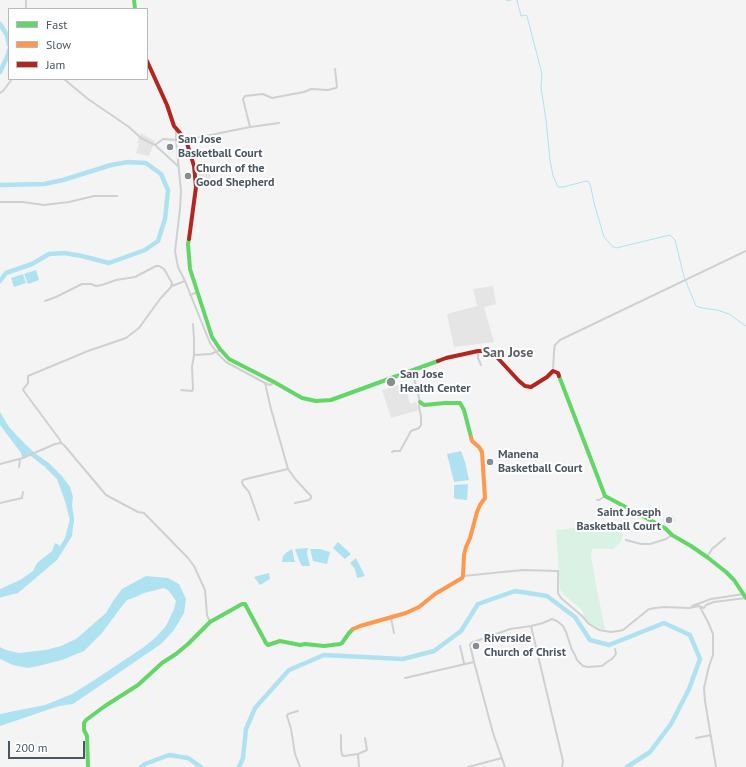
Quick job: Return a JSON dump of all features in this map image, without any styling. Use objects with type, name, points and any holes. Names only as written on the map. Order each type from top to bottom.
[{"type":"street","points":[[148,63],[176,130],[181,191],[175,251],[178,267],[210,343],[230,359],[302,398],[331,400],[446,358],[478,351],[489,351],[494,354],[519,381],[525,386],[531,387],[547,377],[553,371],[554,351],[560,340],[746,251]]},
{"type":"street","points":[[250,127],[243,99],[245,96],[263,94],[272,98],[304,92],[311,89],[328,90],[336,88],[335,69]]},
{"type":"street","points":[[0,93],[11,80]]},
{"type":"street","points":[[65,80],[88,99],[129,126],[141,138],[155,145],[179,167]]},
{"type":"street","points":[[186,140],[250,127],[279,123]]},
{"type":"street","points":[[176,130],[180,132],[186,140],[194,166],[196,187],[188,254],[190,269],[212,338],[226,362],[265,383],[270,385],[274,382]]},
{"type":"street","points":[[155,145],[163,139],[176,140]]},
{"type":"street","points":[[0,202],[23,202],[44,205],[69,202],[94,196],[117,196]]},
{"type":"street","points":[[45,301],[82,284],[91,284],[96,286],[116,280],[135,277],[156,266],[164,269],[172,286]]},
{"type":"street","points":[[185,281],[172,286],[160,299],[139,328],[126,338],[88,351],[28,376],[28,383],[23,390],[61,443],[106,495],[138,512],[144,513],[188,558],[194,566],[205,590],[207,615],[210,622]]},
{"type":"street","points":[[190,295],[198,292]]},
{"type":"street","points":[[181,390],[193,390],[193,324]]},
{"type":"street","points":[[194,355],[211,354],[218,350]]},
{"type":"street","points":[[478,351],[478,358],[481,365]]},
{"type":"street","points":[[392,452],[400,451],[411,431],[420,427],[420,402],[412,370]]},
{"type":"street","points":[[553,371],[558,373],[605,496],[665,528],[672,536],[691,546],[707,557],[734,580],[745,596]]},
{"type":"street","points":[[265,383],[288,469],[311,496],[309,500],[296,503]]},
{"type":"street","points":[[88,767],[87,736],[84,730],[86,720],[138,685],[162,663],[188,644],[210,622],[242,604],[245,604],[266,643],[280,642],[324,646],[342,643],[349,633],[360,626],[391,618],[419,607],[435,594],[461,580],[463,576],[466,547],[477,512],[485,498],[482,452],[472,441],[464,410],[460,403],[424,405],[420,402]]},
{"type":"street","points":[[0,464],[23,458],[61,443]]},
{"type":"street","points":[[19,467],[20,459]]},
{"type":"street","points":[[259,520],[249,492],[243,486],[243,480],[288,469]]},
{"type":"street","points":[[0,504],[22,498],[23,492]]},
{"type":"street","points":[[597,500],[605,496]]},
{"type":"street","points":[[626,540],[641,544],[650,544],[672,536]]},
{"type":"street","points":[[707,557],[712,549],[725,538]]},
{"type":"street","points":[[463,576],[523,570],[558,571],[558,593],[561,598],[589,624],[599,630],[611,632],[623,630],[649,609],[663,607],[689,608],[699,606],[704,608],[706,604],[745,596]]},
{"type":"street","points":[[689,608],[711,599],[745,596]]},
{"type":"street","points":[[699,606],[713,634],[713,655],[704,688],[716,767]]},
{"type":"street","points":[[391,618],[394,633]]},
{"type":"street","points":[[505,767],[494,733],[470,644],[510,629],[531,626],[552,619],[563,626],[572,650],[583,666],[599,666],[610,661],[616,654],[615,649]]},
{"type":"street","points":[[531,626],[563,761],[562,767]]},
{"type":"street","points":[[460,646],[464,663]]},
{"type":"street","points":[[405,678],[464,663],[474,662]]},
{"type":"street","points":[[298,711],[288,714],[287,716],[291,729],[295,754],[300,767]]},
{"type":"street","points":[[341,735],[340,749],[342,755],[344,756],[367,751],[365,738]]},
{"type":"street","points":[[696,738],[711,735]]},
{"type":"street","points":[[358,754],[359,767]]},
{"type":"street","points":[[468,767],[502,758]]},
{"type":"shaded area","points":[[141,133],[155,141],[149,156],[136,153],[139,143],[137,143]]},
{"type":"shaded area","points":[[210,171],[211,187],[199,188],[197,172]]},
{"type":"shaded area","points":[[493,286],[496,304],[484,307],[494,342],[454,347],[447,314],[477,306],[473,289]]},
{"type":"shaded area","points":[[405,383],[410,404],[416,402],[419,410],[391,418],[382,390]]},
{"type":"green space","name":"San Jose Basketball Court","points":[[172,141],[174,152],[168,153],[166,143]]},
{"type":"green space","name":"Saint Joseph Basketball Court","points":[[673,515],[676,521],[665,525],[662,519]]},
{"type":"green space","points":[[592,526],[615,530],[623,534],[621,542],[613,549],[592,549],[591,556],[605,629],[599,629],[590,624],[584,616],[582,610],[560,590],[556,530]]},
{"type":"water","points":[[36,270],[39,280],[28,284],[24,274]]},
{"type":"water","points":[[23,274],[26,283],[14,287],[11,278]]},
{"type":"water","points":[[0,412],[9,427],[36,454],[49,463],[62,476],[70,487],[73,497],[72,505],[74,518],[72,536],[57,560],[18,593],[0,598],[0,589],[20,580],[33,571],[37,563],[52,551],[55,543],[62,547],[67,539],[71,520],[68,503],[59,478],[46,465],[30,453],[24,458],[22,457],[21,453],[0,425]]},
{"type":"water","points":[[461,451],[469,480],[454,482],[447,454]]},
{"type":"water","points":[[468,484],[467,500],[454,498],[454,485]]},
{"type":"water","points":[[338,542],[351,554],[345,559],[333,548]]},
{"type":"water","points":[[308,548],[307,553],[310,566],[302,566],[295,549]]},
{"type":"water","points":[[292,549],[294,560],[296,562],[282,562],[283,556]]},
{"type":"water","points":[[310,549],[320,549],[330,552],[327,564],[313,561]]},
{"type":"water","points":[[356,558],[365,576],[357,578],[355,569],[350,563]]},
{"type":"water","points":[[269,573],[270,579],[260,585],[254,577]]},
{"type":"water","points":[[146,576],[168,578],[179,584],[186,599],[184,613],[174,630],[161,644],[73,704],[59,706],[0,726],[0,714],[45,705],[72,694],[144,647],[166,626],[176,601],[169,591],[164,588],[144,593],[127,600],[102,633],[84,651],[62,660],[28,668],[13,665],[0,659],[0,647],[19,653],[45,650],[61,646],[76,639],[106,613],[122,589]]},
{"type":"waterway","points":[[506,0],[511,0]]},
{"type":"waterway","points":[[516,0],[521,16],[527,16],[542,74],[541,87],[550,160],[553,176],[558,187],[586,181],[589,182],[604,237],[612,246],[616,248],[670,235],[675,240],[684,277],[696,306],[729,314],[746,326]]},
{"type":"waterway","points":[[0,24],[7,35],[8,40]]},
{"type":"waterway","points":[[0,72],[8,55]]},
{"type":"waterway","points":[[0,185],[44,184],[63,180],[111,165],[128,162],[146,163],[161,174],[168,190],[165,219],[158,241],[145,250],[109,263],[64,253],[49,254],[32,264],[6,273],[0,281]]},
{"type":"waterway","points":[[28,451],[46,465],[59,478],[68,503],[72,520],[67,539],[61,549]]},
{"type":"waterway","points":[[239,767],[243,758],[246,729],[255,708],[289,670],[324,655],[403,659],[434,651],[461,631],[478,604],[515,591],[547,596],[575,617],[590,640],[609,645],[664,623],[690,635],[700,659],[689,689],[671,724],[650,752],[627,767]]},
{"type":"waterway","points":[[141,767],[169,755],[188,758],[201,767]]},
{"type":"traffic: fast","points":[[134,0],[135,8]]},
{"type":"traffic: fast","points":[[189,239],[190,269],[212,337],[220,349],[229,359],[302,398],[316,401],[331,400],[438,361]]},
{"type":"traffic: fast","points":[[559,376],[605,496],[665,528],[672,535],[707,557],[734,580],[746,598]]},
{"type":"traffic: fast","points":[[420,402],[424,405],[460,403],[464,410],[471,437]]},
{"type":"traffic: fast","points":[[88,767],[87,736],[84,730],[84,723],[86,720],[138,685],[162,663],[188,644],[210,622],[242,604],[245,604],[268,645],[280,641],[300,645],[305,644],[324,646],[340,644],[353,629]]},
{"type":"traffic: slow","points":[[353,629],[406,613],[419,607],[435,594],[462,578],[466,547],[477,512],[485,498],[482,452],[472,441],[471,437]]},
{"type":"traffic: jam","points":[[148,63],[167,105],[174,126],[186,140],[194,166],[196,187],[189,239]]},
{"type":"traffic: jam","points":[[438,361],[478,351],[489,351],[494,354],[525,386],[531,387],[547,377],[553,371],[558,373],[559,376]]},
{"type":"place","name":"San Jose Basketball Court","points":[[170,147]]},
{"type":"place","name":"Church of the Good Shepherd","points":[[188,176]]},
{"type":"place","name":"San Jose Health Center","points":[[391,382]]},
{"type":"place","name":"Manena Basketball Court","points":[[490,462]]},
{"type":"place","name":"Saint Joseph Basketball Court","points":[[669,520]]},
{"type":"place","name":"Riverside Church of Christ","points":[[476,646]]},
{"type":"district","name":"San Jose","points":[[508,353]]}]
